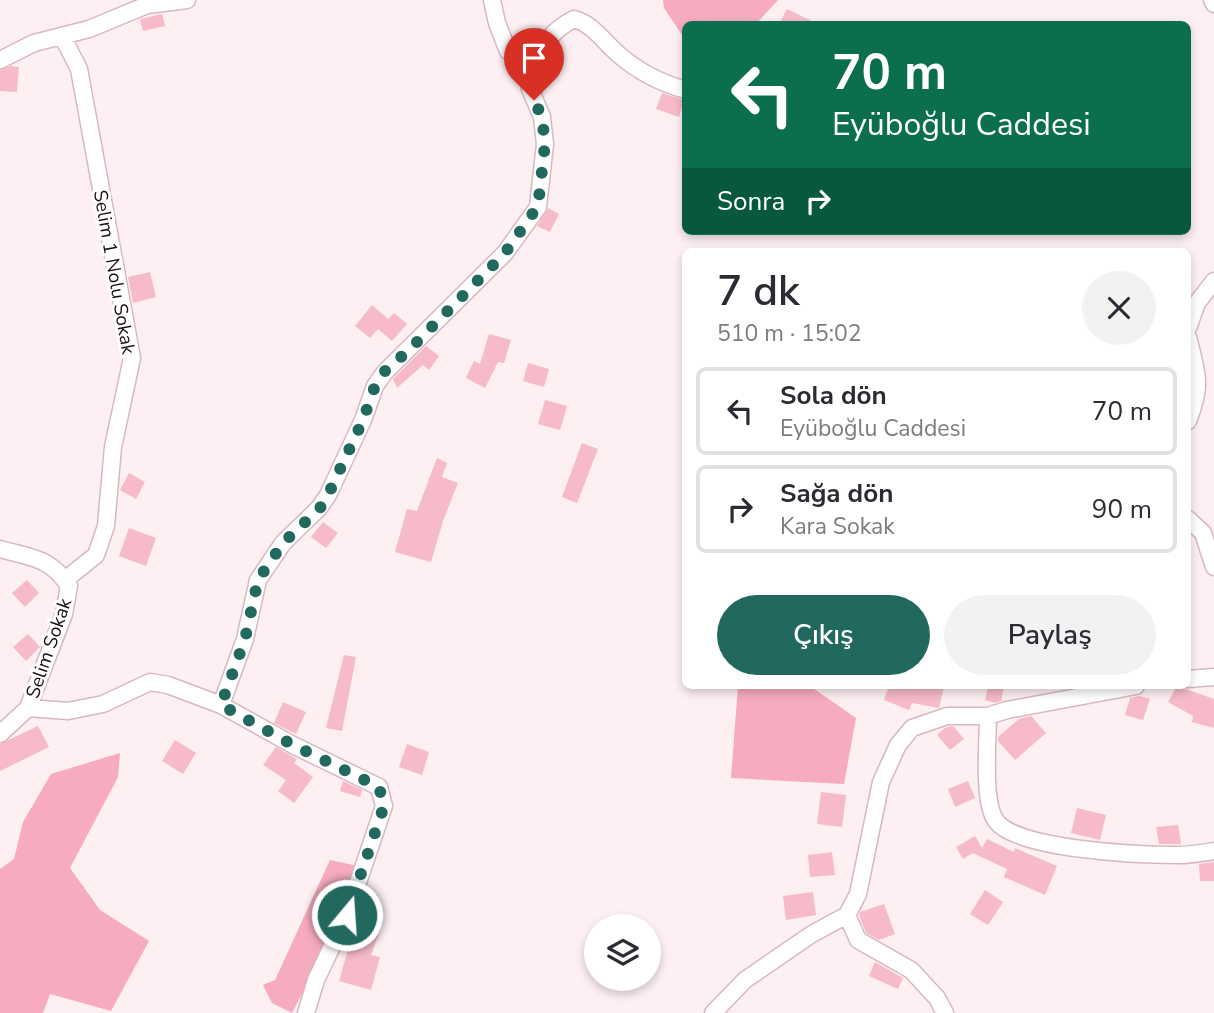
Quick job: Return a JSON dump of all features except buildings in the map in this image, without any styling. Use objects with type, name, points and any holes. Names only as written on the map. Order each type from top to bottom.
[{"type":"street","points":[[0,60],[34,43],[89,29],[147,2],[187,0]]},
{"type":"street","points":[[492,0],[497,23],[508,51],[532,68]]},
{"type":"street","points":[[221,705],[245,639],[258,580],[283,543],[320,508],[328,495],[363,420],[375,386],[384,372],[505,253],[538,206],[545,144],[542,117],[530,89],[532,68],[545,42],[558,27],[574,19],[584,21],[617,54],[645,74],[682,88]]},
{"type":"street","name":"Selim 1 Nolu Sokak","points":[[62,36],[79,69],[131,358],[113,447],[106,526],[96,555],[65,580]]},
{"type":"street","points":[[1191,320],[1197,303],[1214,281]]},
{"type":"street","points":[[1191,349],[1198,376],[1197,399],[1191,414]]},
{"type":"street","points":[[1191,522],[1203,533],[1214,567]]},
{"type":"street","name":"Selim Sokak","points":[[0,549],[49,563],[60,572],[69,586],[64,614],[28,708]]},
{"type":"street","points":[[1191,679],[1214,677]]},
{"type":"street","points":[[0,734],[28,708],[68,711],[103,704],[150,682],[168,685],[221,705],[293,745],[379,787],[384,806],[347,915],[316,980],[306,1013]]},
{"type":"street","points":[[713,1013],[744,980],[812,934],[848,915],[858,894],[881,782],[898,745],[912,728],[947,716],[988,716],[1120,689]]},
{"type":"street","points":[[988,716],[987,797],[996,821],[1013,834],[1041,844],[1179,856],[1214,851]]},
{"type":"street","points":[[848,915],[858,940],[911,970],[937,998],[945,1013]]},
{"type":"shaded area","points":[[663,0],[778,0],[759,21],[682,21],[682,35],[664,8]]},
{"type":"shaded area","points":[[738,689],[814,689],[856,718],[844,784],[731,778]]},
{"type":"shaded area","points":[[120,753],[118,777],[70,868],[100,910],[149,941],[111,1011],[50,994],[43,1013],[0,1013],[0,869],[14,859],[23,822],[51,774]]},
{"type":"shaded area","points":[[330,860],[363,867],[343,915],[292,1013],[272,1003],[263,985],[275,980]]},
{"type":"route","points":[[347,915],[384,806],[379,787],[293,745],[221,705],[245,639],[258,580],[283,543],[320,508],[328,495],[363,420],[375,386],[384,372],[505,253],[538,206],[545,144],[542,117],[534,100]]}]
